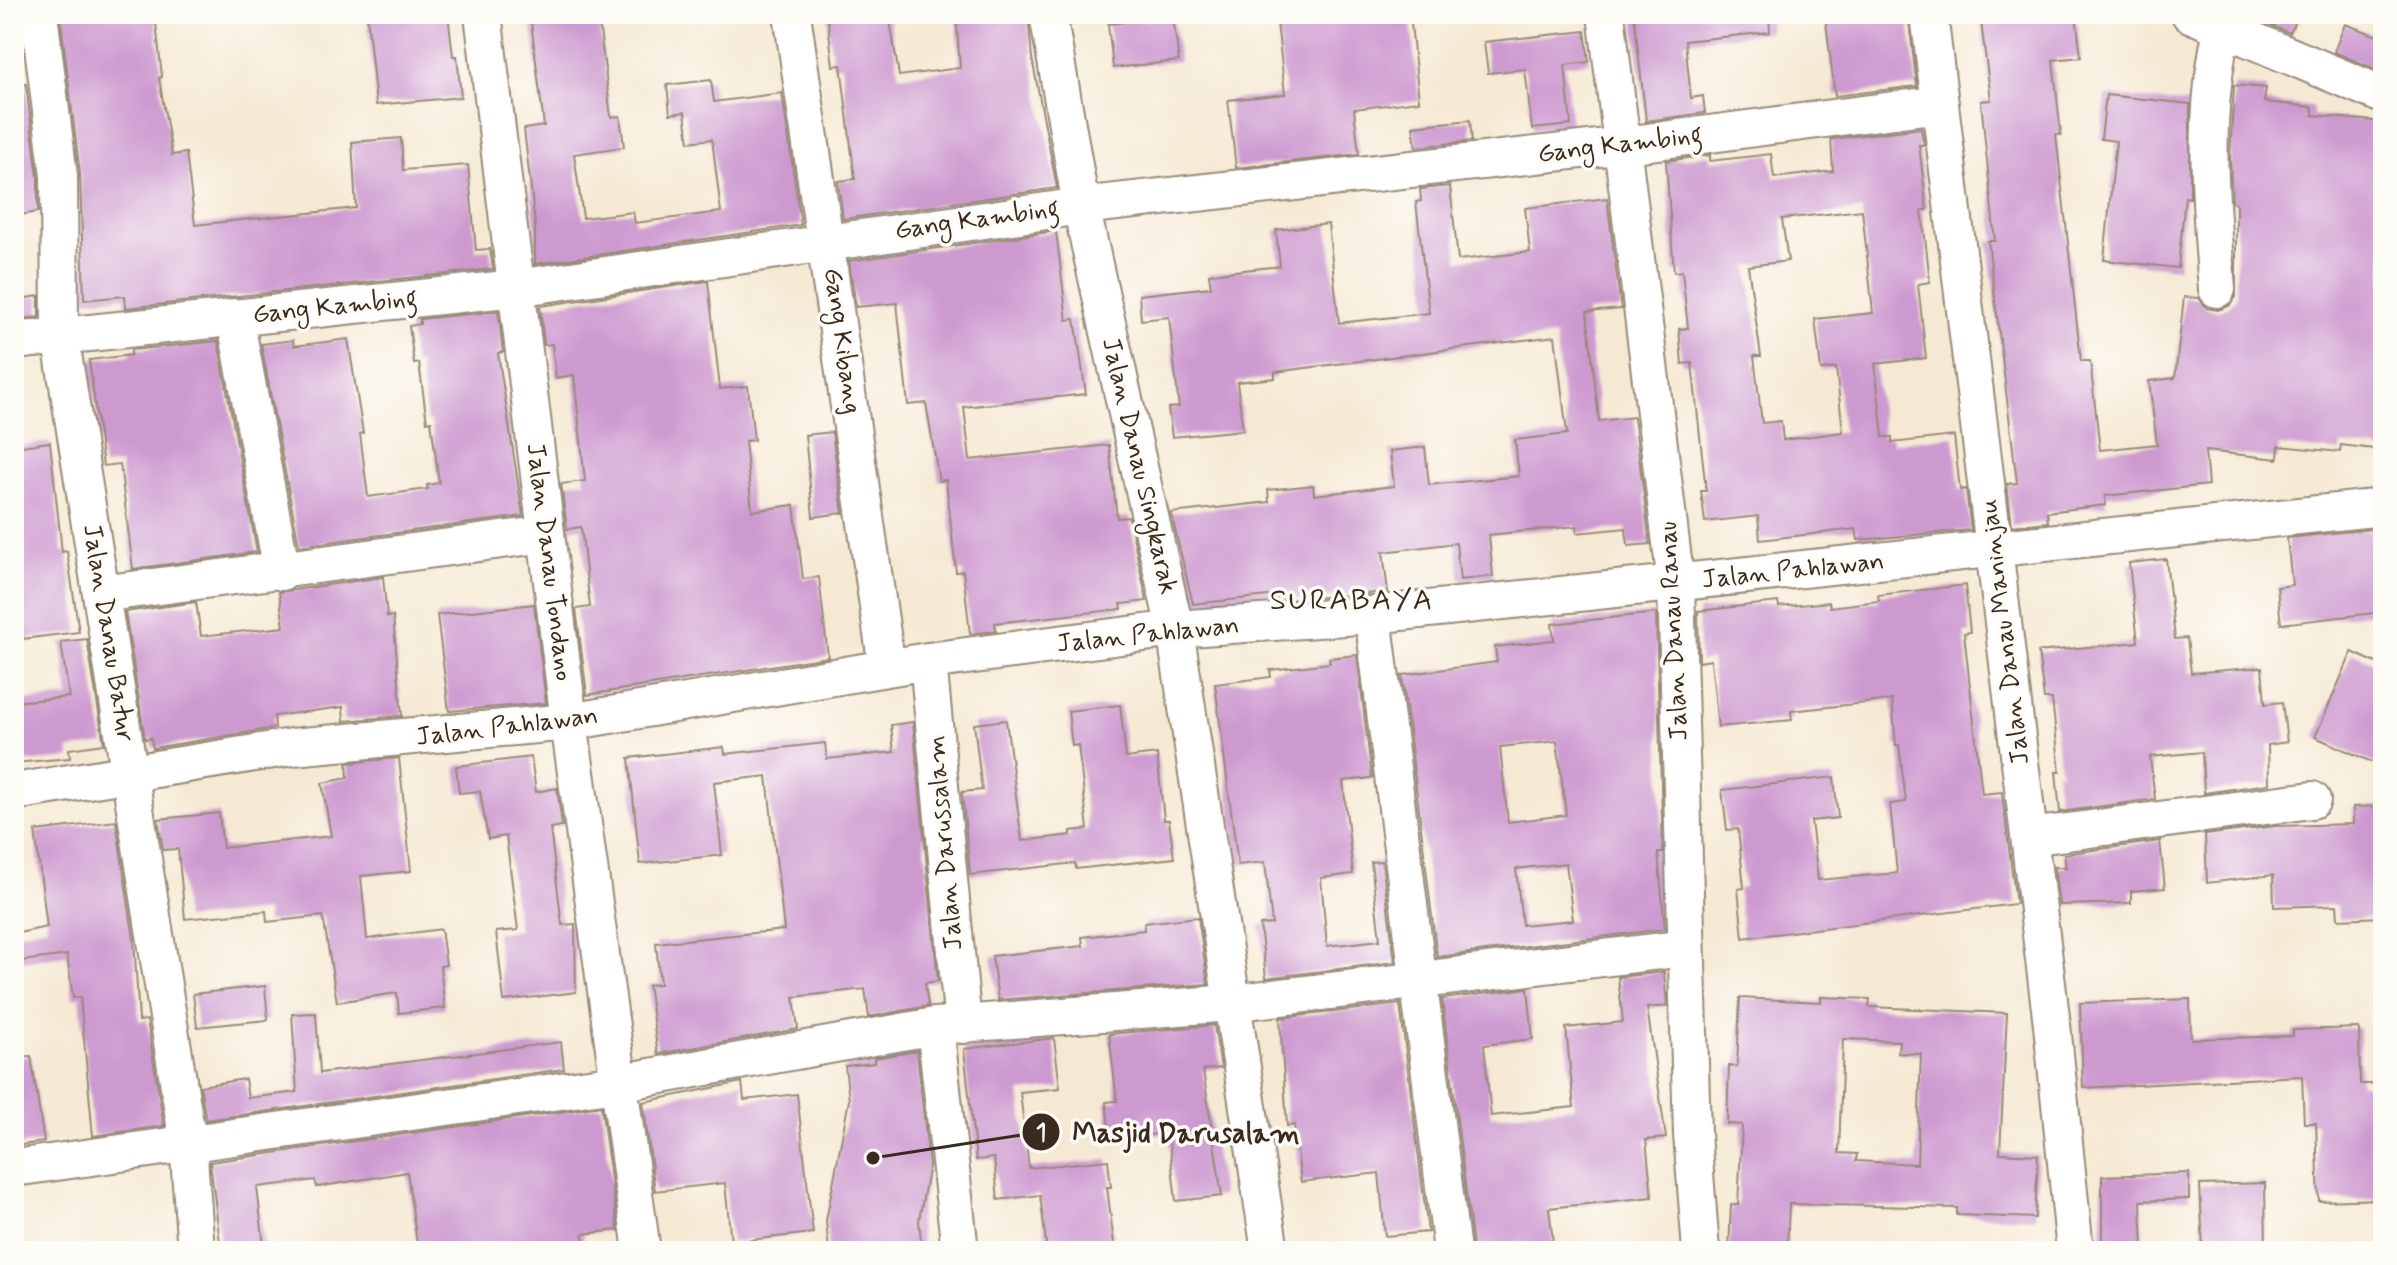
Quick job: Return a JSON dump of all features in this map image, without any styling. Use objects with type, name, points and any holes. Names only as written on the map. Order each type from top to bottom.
[{"type":"street","name":"Jalan Danau Batur","points":[[39,14],[59,176],[60,335],[188,1143],[196,1251]]},
{"type":"street","name":"Jalan Danau Tondano","points":[[483,14],[569,722],[642,1251]]},
{"type":"street","name":"Gang Kibang","points":[[792,14],[828,240],[887,668]]},
{"type":"street","name":"Jalan Danau Singkarak","points":[[1048,14],[1081,206],[1175,629],[1270,1251]]},
{"type":"street","name":"Jalan Danau Ranau","points":[[1606,14],[1625,145],[1676,584],[1692,1134],[1701,1251]]},
{"type":"street","name":"Jalan Danau Maninjau","points":[[1929,14],[2029,837],[2075,1251]]},
{"type":"street","points":[[2217,289],[2209,201],[2211,82],[2206,20],[2383,95]]},
{"type":"street","name":"Gang Kambing","points":[[14,341],[516,288],[828,240],[1081,206],[1625,145],[1940,104]]},
{"type":"street","points":[[235,317],[282,572]]},
{"type":"street","name":"Jalan Pahlawan","points":[[14,792],[292,747],[569,722],[928,661],[1175,629],[1373,615],[2383,507]]},
{"type":"street","points":[[101,594],[546,534]]},
{"type":"street","points":[[1373,615],[1452,1251]]},
{"type":"street","name":"Jalan Darussalam","points":[[928,661],[960,1251]]},
{"type":"street","points":[[2029,837],[2312,800]]},
{"type":"street","points":[[14,1168],[617,1083],[949,1026],[1231,1003],[1686,948]]},
{"type":"building","points":[[60,14],[155,14],[162,77],[159,78],[172,155],[186,153],[195,225],[356,208],[352,142],[401,138],[403,170],[468,165],[476,250],[490,249],[493,269],[126,308],[125,296],[84,300],[80,174]]},
{"type":"building","points":[[448,14],[461,97],[376,105],[367,16]]},
{"type":"building","points":[[530,14],[598,14],[611,117],[620,116],[624,147],[574,154],[583,218],[633,212],[635,223],[721,212],[712,139],[689,142],[685,112],[670,114],[667,85],[711,80],[714,102],[782,93],[801,225],[535,264],[535,224],[524,129],[544,126]]},
{"type":"building","points":[[827,14],[889,14],[899,76],[960,68],[956,14],[1028,14],[1032,58],[1057,188],[843,219],[838,181],[855,179],[841,65],[833,66]]},
{"type":"building","points":[[1345,14],[1410,14],[1419,101],[1354,109],[1359,154],[1236,168],[1228,100],[1285,94],[1277,22]]},
{"type":"building","points":[[1634,14],[1769,14],[1770,32],[1685,41],[1691,98],[1703,96],[1705,113],[1646,121]]},
{"type":"building","points":[[1825,14],[1908,14],[1917,86],[1835,96]]},
{"type":"building","points":[[1980,14],[2076,14],[2081,57],[2053,60],[2061,135],[2056,134],[2081,361],[2090,361],[2100,450],[2157,444],[2149,381],[2175,378],[2184,297],[2199,298],[2207,308],[2218,310],[2229,306],[2236,297],[2236,203],[2232,202],[2230,157],[2234,85],[2266,88],[2264,102],[2313,107],[2313,115],[2383,122],[2383,450],[2341,445],[2340,452],[2279,446],[2278,459],[2205,451],[2208,485],[2105,496],[2106,505],[2047,512],[2048,522],[2012,526],[2007,484],[2017,483],[1988,241],[1995,241],[1981,101],[1991,100]]},
{"type":"building","points":[[2244,14],[2299,14],[2290,33]]},
{"type":"building","points":[[1173,17],[1179,61],[1113,68],[1108,24]]},
{"type":"building","points":[[2345,24],[2383,38],[2383,72],[2334,52]]},
{"type":"building","points":[[1585,31],[1589,62],[1565,65],[1571,125],[1532,129],[1525,69],[1488,73],[1484,42]]},
{"type":"building","points":[[26,84],[38,177],[38,212],[14,216],[14,85]]},
{"type":"building","points":[[2106,95],[2190,104],[2190,198],[2185,197],[2178,268],[2104,260],[2116,141],[2101,139]]},
{"type":"building","points":[[1470,120],[1472,141],[1416,147],[1413,126]]},
{"type":"building","points":[[1921,128],[1924,145],[1919,145],[1927,210],[1922,210],[1930,282],[1918,284],[1926,358],[1875,364],[1883,437],[1892,437],[1892,443],[1954,436],[1960,490],[1966,489],[1971,530],[1858,540],[1856,529],[1760,540],[1758,516],[1705,522],[1701,491],[1706,491],[1692,363],[1682,364],[1679,329],[1688,328],[1682,271],[1674,272],[1666,161],[1710,155],[1710,161],[1771,154],[1774,178],[1833,171],[1831,139]],"holes":[[[1862,210],[1873,313],[1815,319],[1821,370],[1836,368],[1843,432],[1783,440],[1781,421],[1762,423],[1754,356],[1761,356],[1748,266],[1788,261],[1782,219]]]},
{"type":"building","points":[[1450,186],[1458,260],[1530,252],[1525,208],[1607,198],[1621,309],[1587,312],[1599,421],[1634,417],[1650,544],[1628,546],[1626,528],[1577,533],[1577,526],[1489,535],[1493,576],[1460,580],[1456,543],[1383,552],[1388,592],[1277,601],[1277,595],[1193,604],[1171,513],[1269,502],[1268,490],[1313,485],[1314,495],[1394,486],[1390,451],[1425,447],[1429,485],[1519,476],[1515,440],[1567,434],[1555,336],[1275,372],[1275,378],[1237,382],[1243,430],[1172,437],[1168,408],[1179,407],[1169,317],[1141,320],[1139,295],[1211,287],[1209,274],[1280,266],[1276,230],[1328,224],[1339,323],[1429,313],[1416,202],[1421,201],[1420,189]]},
{"type":"building","points":[[1056,231],[1067,320],[1075,319],[1086,394],[964,407],[970,460],[1109,445],[1117,518],[1129,517],[1147,601],[1121,604],[1122,609],[995,623],[996,631],[970,634],[963,571],[956,572],[946,480],[939,481],[926,403],[908,405],[897,303],[856,307],[849,261]]},
{"type":"building","points":[[708,281],[720,389],[748,386],[754,440],[745,441],[752,511],[794,505],[803,579],[819,577],[828,657],[587,695],[576,609],[590,607],[581,527],[567,529],[561,484],[585,481],[574,375],[556,378],[552,344],[544,345],[540,306]]},
{"type":"building","points":[[39,296],[39,317],[14,320],[14,300]]},
{"type":"building","points":[[498,311],[503,352],[498,353],[523,516],[299,546],[261,344],[293,340],[294,346],[348,339],[363,433],[360,434],[368,497],[428,489],[427,485],[439,483],[431,421],[427,422],[419,363],[414,364],[409,326],[420,324],[420,319]]},
{"type":"building","points":[[218,341],[257,552],[133,569],[120,464],[103,466],[89,360],[131,355],[131,350]]},
{"type":"building","points":[[832,432],[843,513],[813,517],[805,435]]},
{"type":"building","points":[[50,442],[62,552],[67,551],[79,632],[14,640],[14,447]]},
{"type":"building","points":[[2372,529],[2383,612],[2281,624],[2277,587],[2292,585],[2287,538]]},
{"type":"building","points":[[2166,559],[2175,639],[2187,638],[2191,673],[2262,667],[2265,704],[2282,702],[2287,742],[2268,745],[2269,784],[2204,793],[2202,752],[2150,757],[2155,799],[2060,812],[2056,772],[2060,772],[2052,699],[2044,699],[2038,652],[2138,642],[2129,563]]},
{"type":"building","points":[[383,577],[387,617],[393,616],[402,716],[344,721],[343,707],[274,716],[275,728],[153,748],[151,738],[145,739],[125,612],[196,602],[201,636],[284,627],[279,592]]},
{"type":"building","points":[[1965,585],[1970,632],[1964,633],[1982,794],[2002,792],[2016,904],[1743,938],[1738,889],[1744,888],[1738,829],[1727,830],[1722,790],[1834,777],[1838,818],[1811,821],[1818,880],[1897,873],[1890,804],[1906,802],[1899,745],[1896,745],[1892,700],[1791,711],[1792,720],[1718,727],[1711,660],[1699,662],[1698,611],[1778,602],[1779,607],[1829,602],[1830,607],[1879,601],[1878,595]]},
{"type":"building","points":[[534,604],[546,703],[449,711],[437,615]]},
{"type":"building","points":[[1656,613],[1663,853],[1658,853],[1665,929],[1437,957],[1402,675],[1497,662],[1495,647],[1554,640],[1552,624]],"holes":[[[1557,741],[1566,815],[1508,822],[1500,747]],[[1566,863],[1573,920],[1522,925],[1516,869]]]},
{"type":"building","points":[[87,639],[104,744],[69,749],[70,758],[14,763],[14,702],[69,697],[61,642]]},
{"type":"building","points":[[2352,652],[2383,666],[2383,767],[2315,737]]},
{"type":"building","points":[[1357,655],[1372,778],[1343,781],[1353,874],[1321,878],[1327,946],[1380,940],[1371,862],[1382,861],[1395,962],[1266,978],[1260,925],[1272,924],[1265,862],[1238,865],[1215,684],[1271,677],[1270,670],[1330,663],[1329,658]]},
{"type":"building","points":[[1120,705],[1126,758],[1157,754],[1164,820],[1169,820],[1174,858],[1076,869],[1075,863],[970,875],[962,792],[982,790],[974,724],[1006,720],[1022,841],[1071,835],[1071,831],[1088,829],[1078,745],[1072,746],[1068,711]]},
{"type":"building","points":[[913,722],[938,981],[925,983],[928,1006],[869,1017],[865,989],[794,997],[798,1029],[658,1054],[648,985],[660,984],[656,943],[784,930],[767,776],[714,782],[722,855],[640,864],[629,758],[724,747],[725,754],[825,743],[827,759],[894,752],[891,725]]},
{"type":"building","points":[[531,757],[536,792],[557,788],[562,826],[550,828],[562,925],[575,924],[576,992],[504,1001],[496,932],[518,930],[506,836],[488,839],[480,791],[459,793],[456,766]]},
{"type":"building","points":[[399,758],[411,871],[361,876],[367,939],[441,929],[446,965],[440,966],[445,1008],[399,1013],[397,993],[337,1002],[323,916],[267,922],[266,911],[185,919],[178,849],[163,850],[158,819],[219,813],[223,848],[331,836],[322,783],[348,778],[347,763]]},
{"type":"building","points":[[2383,806],[2383,917],[2338,919],[2337,905],[2274,907],[2273,875],[2207,883],[2205,835],[2276,826],[2353,824],[2353,807]]},
{"type":"building","points":[[116,821],[134,939],[139,1021],[147,1020],[164,1126],[93,1136],[80,997],[73,998],[67,955],[14,962],[14,934],[47,927],[35,831]]},
{"type":"building","points":[[2160,841],[2165,888],[2131,891],[2131,903],[2059,905],[2054,867],[2066,867],[2064,854]]},
{"type":"building","points":[[1198,917],[1208,984],[998,1000],[992,956],[1083,946],[1082,937],[1144,930],[1144,923]]},
{"type":"building","points":[[1664,972],[1667,1006],[1647,1008],[1666,1138],[1646,1140],[1652,1197],[1549,1208],[1554,1251],[1521,1251],[1520,1242],[1473,1248],[1442,999],[1528,988],[1533,1039],[1484,1045],[1491,1116],[1574,1107],[1566,1028],[1623,1022],[1618,977]]},
{"type":"building","points":[[265,986],[268,1020],[197,1027],[193,994]]},
{"type":"building","points":[[1821,997],[1870,999],[1869,1007],[2007,1013],[2000,1153],[2038,1155],[2035,1218],[1957,1215],[1957,1208],[1789,1204],[1787,1251],[1729,1251],[1731,1205],[1738,1205],[1742,1125],[1727,1124],[1729,1066],[1737,1067],[1740,998],[1821,1002]],"holes":[[[1843,1039],[1899,1041],[1898,1053],[1921,1054],[1917,1164],[1856,1161],[1857,1154],[1839,1153]]]},
{"type":"building","points":[[2190,999],[2191,1039],[2293,1036],[2293,1030],[2359,1028],[2360,1084],[2377,1084],[2383,1199],[2319,1201],[2316,1123],[2304,1123],[2302,1076],[2083,1088],[2080,1003]]},
{"type":"building","points":[[1400,1004],[1428,1232],[1385,1236],[1379,1173],[1301,1182],[1294,1125],[1287,1126],[1280,1018]]},
{"type":"building","points":[[316,1013],[320,1073],[561,1042],[564,1069],[206,1120],[200,1086],[245,1079],[248,1098],[297,1092],[292,1014]]},
{"type":"building","points":[[1214,1025],[1221,1068],[1203,1070],[1222,1196],[1176,1201],[1168,1133],[1110,1139],[1106,1102],[1117,1101],[1109,1034]]},
{"type":"building","points":[[1054,1038],[1060,1088],[1020,1092],[1029,1168],[1108,1160],[1111,1187],[1107,1187],[1115,1251],[1047,1251],[1040,1195],[998,1200],[994,1158],[976,1160],[964,1049]]},
{"type":"building","points":[[917,1051],[929,1165],[919,1220],[922,1251],[829,1251],[826,1221],[849,1100],[845,1066],[874,1063],[874,1058]]},
{"type":"building","points":[[31,1056],[44,1142],[14,1146],[14,1057]]},
{"type":"building","points":[[742,1082],[744,1100],[797,1094],[813,1233],[731,1242],[725,1183],[655,1191],[643,1102]]},
{"type":"building","points":[[601,1106],[618,1230],[583,1234],[585,1251],[418,1251],[407,1172],[317,1187],[315,1180],[257,1187],[264,1247],[221,1251],[210,1162]]},
{"type":"building","points":[[2189,1173],[2189,1199],[2141,1201],[2143,1251],[2102,1251],[2102,1176]]},
{"type":"building","points":[[2265,1183],[2266,1251],[2203,1251],[2200,1185]]},
{"type":"place","name":"Masjid Darusalam","points":[[873,1158]]},
{"type":"district","name":"SURABAYA","points":[[1352,600]]}]
